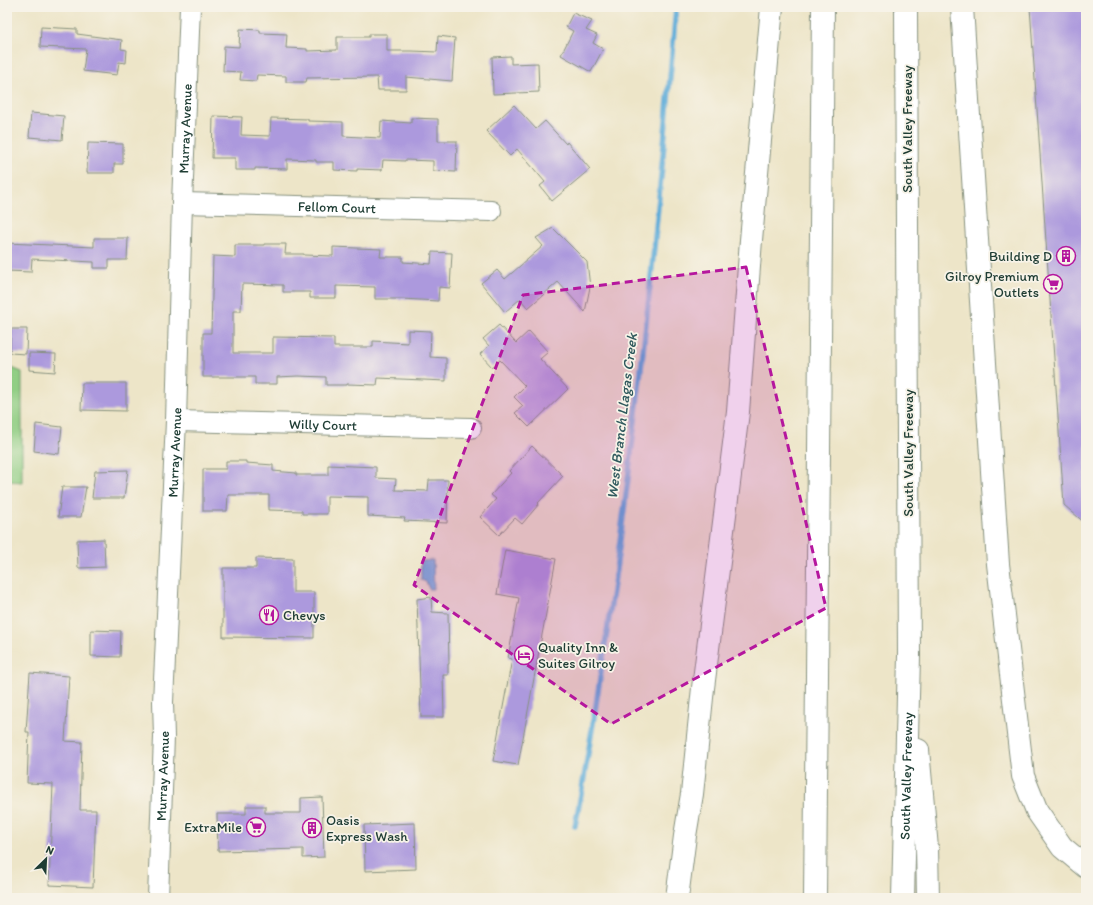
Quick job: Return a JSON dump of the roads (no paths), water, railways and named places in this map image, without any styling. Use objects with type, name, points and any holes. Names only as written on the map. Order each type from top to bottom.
[{"type":"highway","points":[[677,898],[692,794],[703,688],[738,412],[772,7]]},
{"type":"highway","points":[[815,898],[823,7]]},
{"type":"highway","name":"South Valley Freeway","points":[[903,898],[903,848],[909,656],[906,7]]},
{"type":"highway","points":[[962,7],[998,564],[1023,776],[1037,811],[1062,847],[1086,867]]},
{"type":"highway","points":[[909,656],[927,848],[928,898]]},
{"type":"street","name":"Murray Avenue","points":[[158,898],[164,737],[163,702],[176,421],[182,203],[190,7]]},
{"type":"street","name":"Fellom Court","points":[[182,203],[491,211]]},
{"type":"street","name":"Willy Court","points":[[176,421],[471,428]]},
{"type":"water","points":[[433,560],[434,589],[429,589],[426,582],[421,580],[421,561]]},
{"type":"waterway","name":"West Branch Llagas Creek","points":[[575,826],[601,675],[633,440],[656,224],[676,7]]},
{"type":"place","name":"Building D","points":[[1066,256]]},
{"type":"place","name":"Gilroy Premium Outlets","points":[[1053,284]]},
{"type":"place","name":"Chevys","points":[[269,615]]},
{"type":"place","name":"Quality Inn & Suites Gilroy","points":[[524,655]]},
{"type":"place","name":"ExtraMile","points":[[256,827]]},
{"type":"place","name":"Oasis Express Wash","points":[[312,828]]}]
